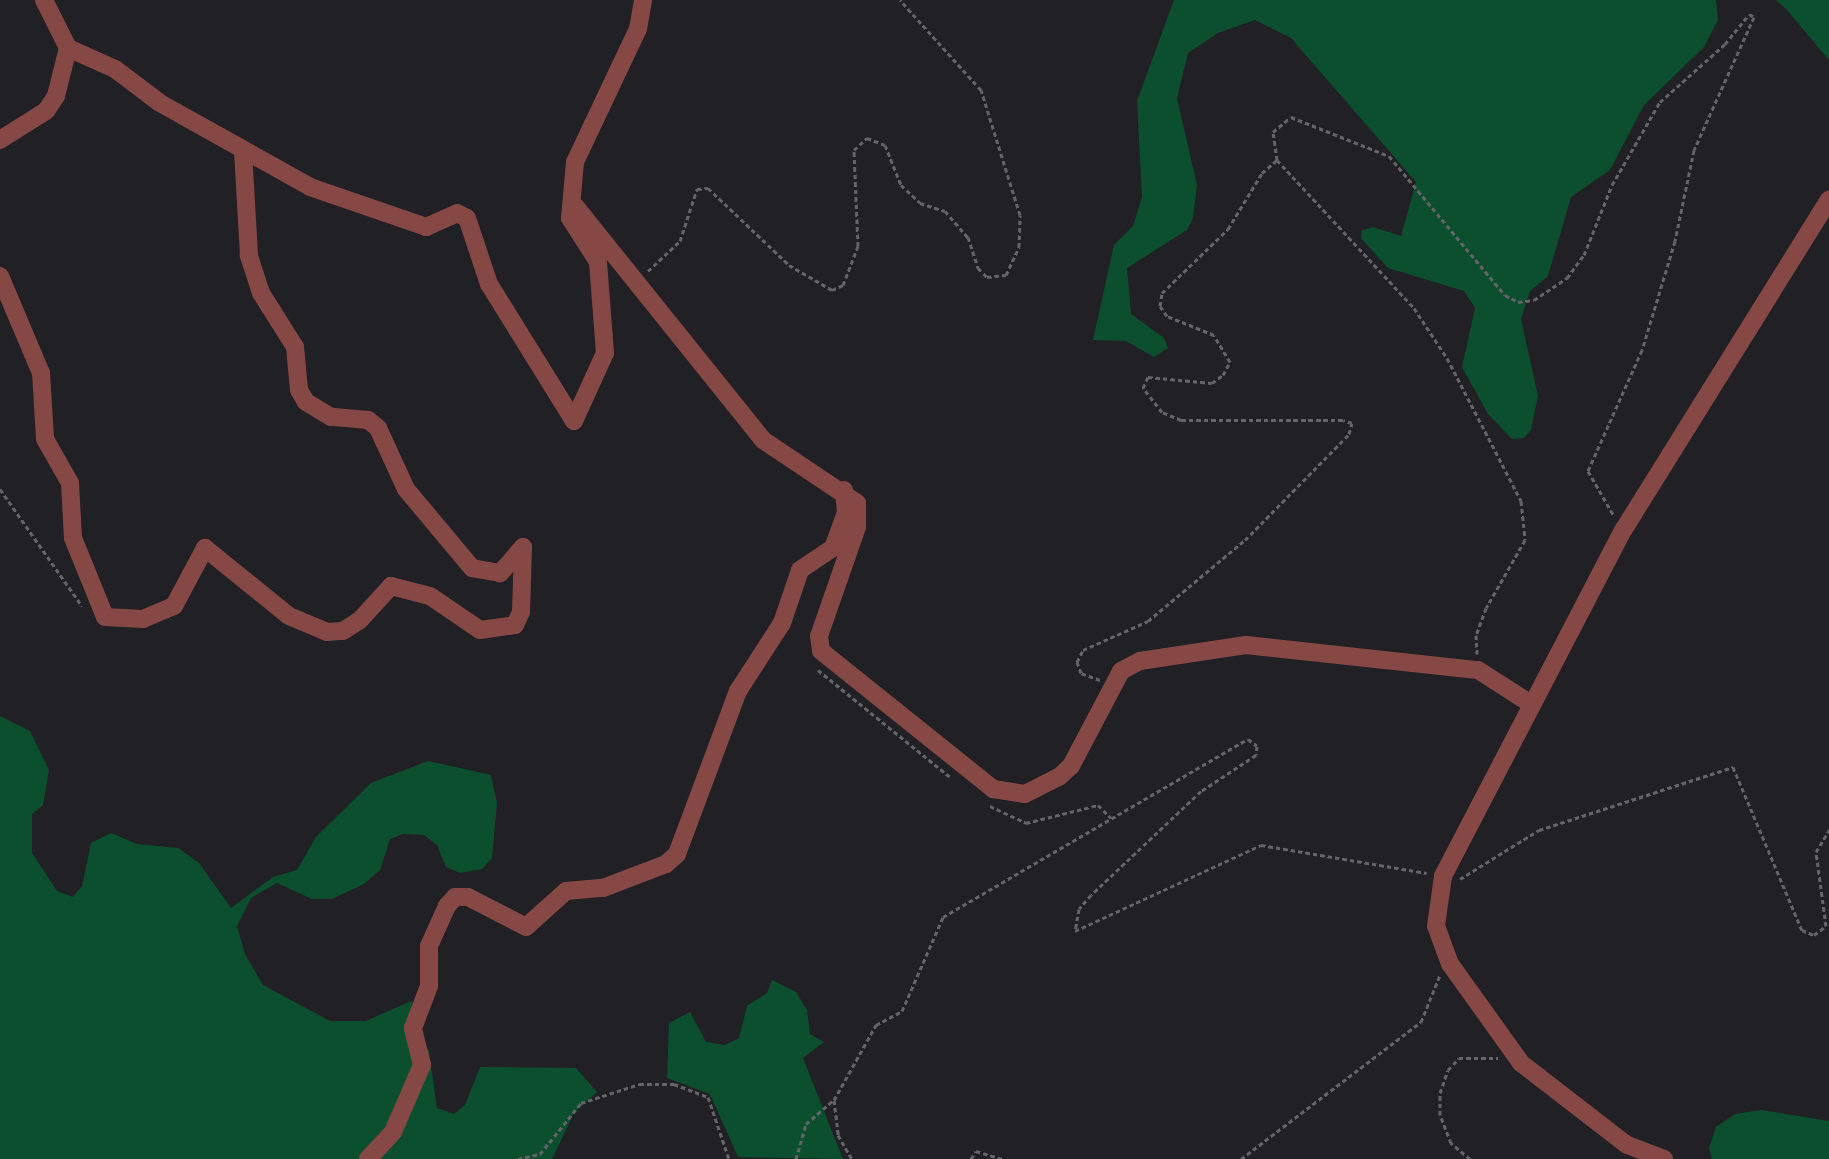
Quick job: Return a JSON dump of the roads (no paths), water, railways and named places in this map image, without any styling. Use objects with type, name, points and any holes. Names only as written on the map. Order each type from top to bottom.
[{"type":"street","points":[[44,0],[68,48],[115,69],[160,103],[310,187],[426,227],[457,213],[467,218],[489,284],[574,421],[605,353],[598,262],[570,218],[575,206],[575,162],[638,29],[644,0]]},
{"type":"street","points":[[0,140],[46,111],[56,96],[68,48]]},
{"type":"street","points":[[0,276],[41,373],[45,439],[70,483],[73,538],[105,617],[143,619],[174,606],[205,548],[289,616],[327,632],[344,630],[360,620],[391,586],[430,596],[480,630],[515,625],[521,612],[524,547],[500,573],[472,568],[405,489],[378,428],[368,420],[331,417],[306,402],[298,390],[295,347],[261,293],[249,255],[243,150]]},
{"type":"street","points":[[1664,1159],[1627,1145],[1521,1063],[1450,964],[1436,926],[1443,876],[1623,530],[1829,200]]},
{"type":"street","points":[[575,206],[634,284],[763,440],[788,462],[844,490],[861,511],[819,636],[821,651],[979,780],[1007,794],[1024,794],[1059,777],[1071,766],[1112,684],[1121,671],[1140,661],[1246,645],[1478,670],[1531,704]]},
{"type":"street","points":[[368,1159],[393,1132],[422,1065],[413,1028],[429,986],[429,946],[447,906],[455,897],[468,897],[526,927],[566,891],[603,888],[666,864],[677,854],[738,692],[782,623],[800,570],[833,548],[846,513],[844,490]]}]
